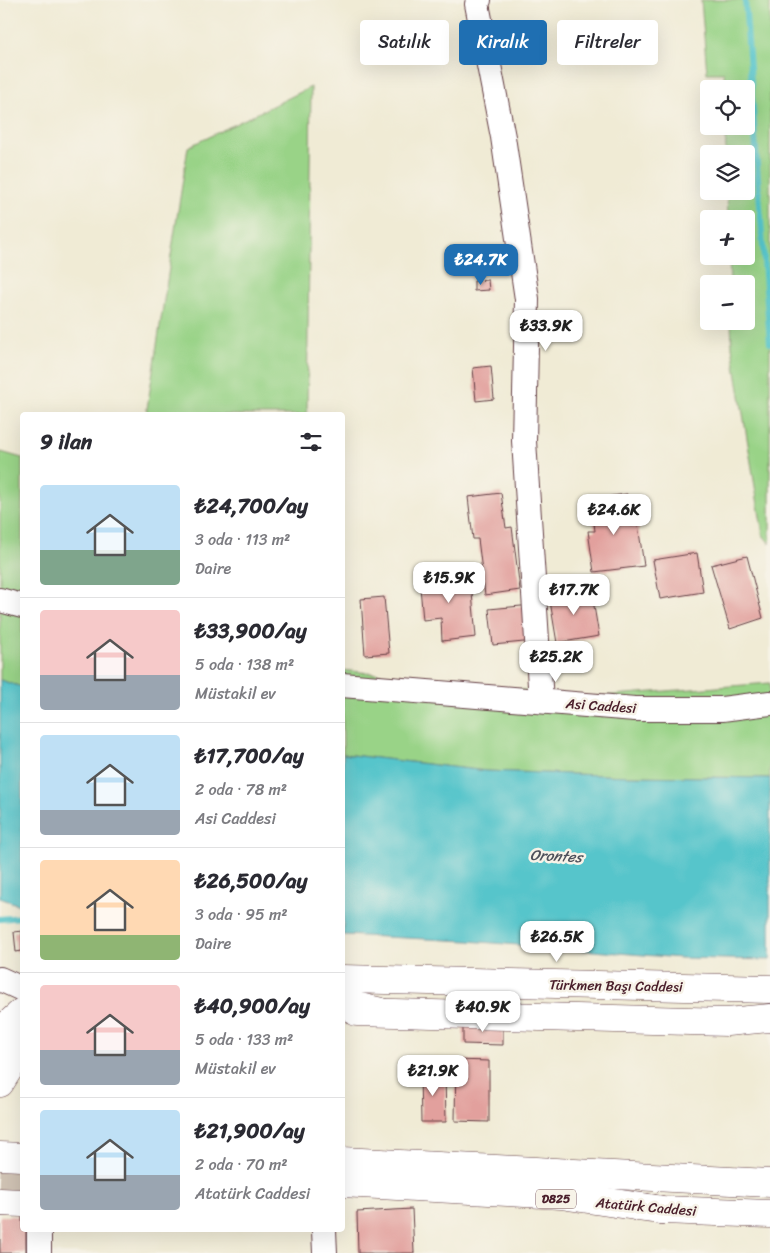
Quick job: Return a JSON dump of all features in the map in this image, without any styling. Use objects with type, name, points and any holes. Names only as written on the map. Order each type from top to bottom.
[{"type":"main road","name":"Türkmen Başı Caddesi","points":[[345,980],[770,989]]},
{"type":"main road","points":[[345,1004],[381,1012]]},
{"type":"main road","points":[[345,1012],[727,1022],[770,1018]]},
{"type":"main road","points":[[0,1032],[20,1014]]},
{"type":"main road","points":[[0,1060],[20,1044]]},
{"type":"main road","points":[[0,1084],[20,1054]]},
{"type":"main road","points":[[0,1156],[20,1157]]},
{"type":"main road","name":"Atatürk Caddesi","points":[[345,1161],[770,1183]]},
{"type":"main road","points":[[345,1183],[478,1190]]},
{"type":"main road","points":[[345,1192],[478,1190]]},
{"type":"main road","name":"Atatürk Caddesi","points":[[478,1190],[561,1195],[662,1210],[770,1214]]},
{"type":"main road","points":[[0,1202],[20,1203]]},
{"type":"street","points":[[479,0],[477,4],[504,137],[527,299],[524,441],[541,701]]},
{"type":"street","points":[[0,600],[20,605]]},
{"type":"street","name":"Asi Caddesi","points":[[345,685],[635,709],[722,709],[770,703]]},
{"type":"street","points":[[0,979],[20,988]]},
{"type":"street","points":[[39,1232],[40,1253]]},
{"type":"street","points":[[324,1232],[325,1253]]},
{"type":"green space","points":[[701,0],[770,0],[770,544],[763,535],[732,347],[731,330],[755,330],[755,275],[730,275],[729,265],[755,265],[755,210],[728,210],[727,200],[755,200],[755,145],[726,145],[725,135],[755,135],[755,80],[724,80],[724,73],[707,73]]},
{"type":"green space","points":[[311,87],[307,412],[146,412],[188,147]]},
{"type":"green space","points":[[1,452],[20,457],[20,686],[0,680]]},
{"type":"green space","points":[[345,670],[588,697],[770,683],[770,778],[486,771],[345,754]]},
{"type":"water","points":[[0,680],[20,686],[20,905],[0,898]]},
{"type":"water","name":"Orontes","points":[[345,754],[486,771],[770,778],[770,960],[681,958],[468,941],[345,935]]},
{"type":"building","points":[[488,280],[489,290],[474,291],[474,281]]},
{"type":"building","points":[[491,366],[494,399],[476,401],[473,368]]},
{"type":"building","points":[[501,493],[506,528],[512,527],[520,590],[485,595],[478,539],[473,539],[468,497]]},
{"type":"building","points":[[627,494],[631,526],[638,525],[644,566],[594,572],[588,531],[595,531],[591,499]]},
{"type":"building","points":[[697,553],[703,592],[660,599],[653,560]]},
{"type":"building","points":[[747,556],[763,618],[730,629],[711,565]]},
{"type":"building","points":[[470,571],[476,637],[442,641],[441,618],[423,620],[419,576]]},
{"type":"building","points":[[591,588],[599,636],[557,643],[549,595]]},
{"type":"building","points":[[384,597],[389,653],[365,655],[361,599]]},
{"type":"building","points":[[532,605],[534,641],[493,645],[489,609]]},
{"type":"building","points":[[20,931],[20,951],[16,952],[14,932]]},
{"type":"building","points":[[463,1021],[503,1022],[503,1045],[463,1044]]},
{"type":"building","points":[[456,1060],[489,1061],[489,1122],[455,1121]]},
{"type":"building","points":[[420,1072],[445,1072],[446,1122],[421,1122]]},
{"type":"building","points":[[412,1209],[414,1253],[358,1253],[357,1212]]},
{"type":"building","points":[[0,1216],[20,1216],[20,1232],[26,1232],[26,1253],[0,1253]]},
{"type":"waterway","points":[[745,0],[770,343]]},
{"type":"waterway","points":[[0,919],[20,917]]},
{"type":"tunnel","points":[[0,1182],[20,1183]]}]
